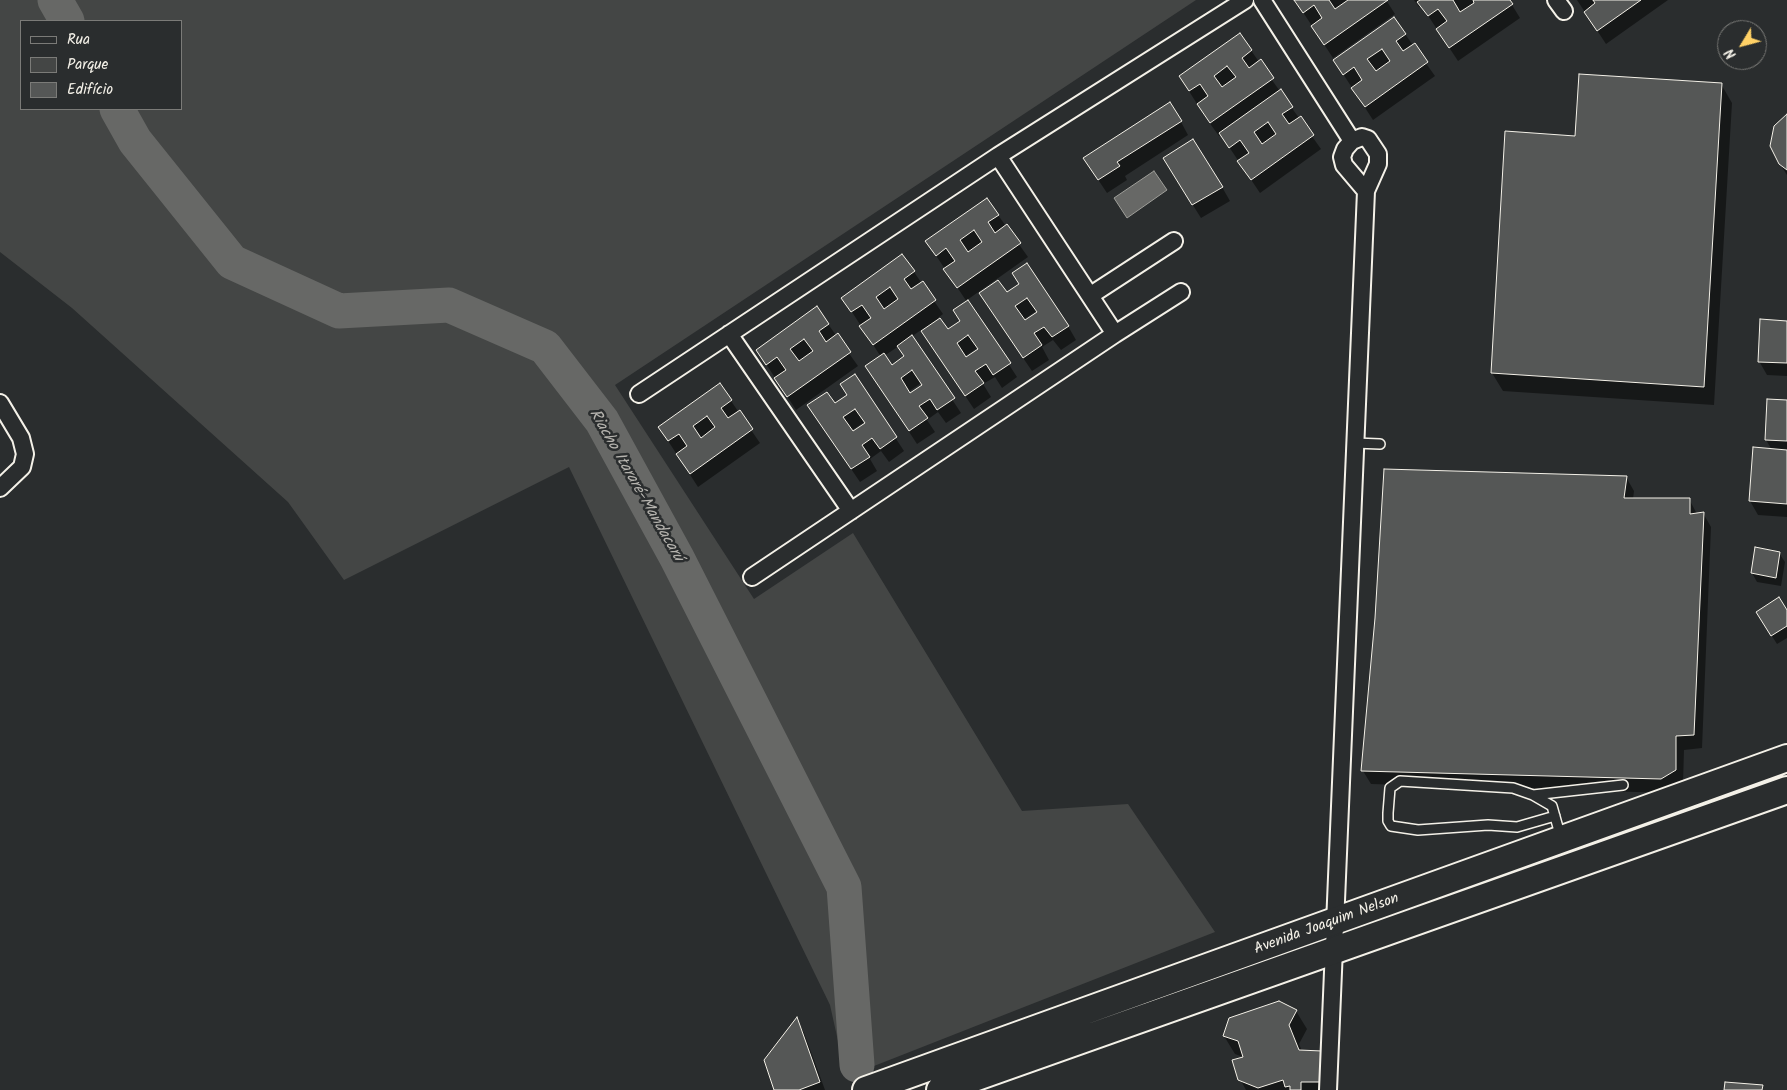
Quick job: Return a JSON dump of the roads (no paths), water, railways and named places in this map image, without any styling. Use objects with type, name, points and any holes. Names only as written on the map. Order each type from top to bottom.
[{"type":"main road","name":"Avenida Joaquim Nelson","points":[[866,1090],[1335,922],[1558,828],[1787,758]]},
{"type":"main road","name":"Avenida Joaquim Nelson","points":[[940,1090],[1787,790]]},
{"type":"street","points":[[639,394],[998,156],[1245,0]]},
{"type":"street","points":[[1262,0],[1352,141]]},
{"type":"street","points":[[1328,1090],[1366,191],[1378,164],[1378,154],[1368,139],[1362,137],[1352,141],[1345,149],[1342,157],[1344,165],[1366,191]]},
{"type":"street","points":[[998,156],[1115,334]]},
{"type":"street","points":[[1091,295],[1174,241]]},
{"type":"street","points":[[752,577],[1115,334],[1181,292]]},
{"type":"street","points":[[729,334],[851,511]]},
{"type":"street","points":[[0,403],[21,438],[24,454],[22,467],[3,486]]},
{"type":"lane","points":[[1355,443],[1380,444]]},
{"type":"lane","points":[[1400,781],[1513,788],[1533,795],[1552,806],[1558,828],[1488,825],[1418,830],[1391,826],[1388,821],[1390,788],[1400,781]]},
{"type":"lane","points":[[1533,795],[1623,785]]},
{"type":"waterway","name":"Riacho Itararé-Mandacarú","points":[[55,0],[66,20]]},
{"type":"waterway","name":"Riacho Itararé-Mandacarú","points":[[118,110],[135,141],[232,262],[339,311],[449,305],[545,347],[602,421],[677,558],[844,887],[857,1065]]}]
